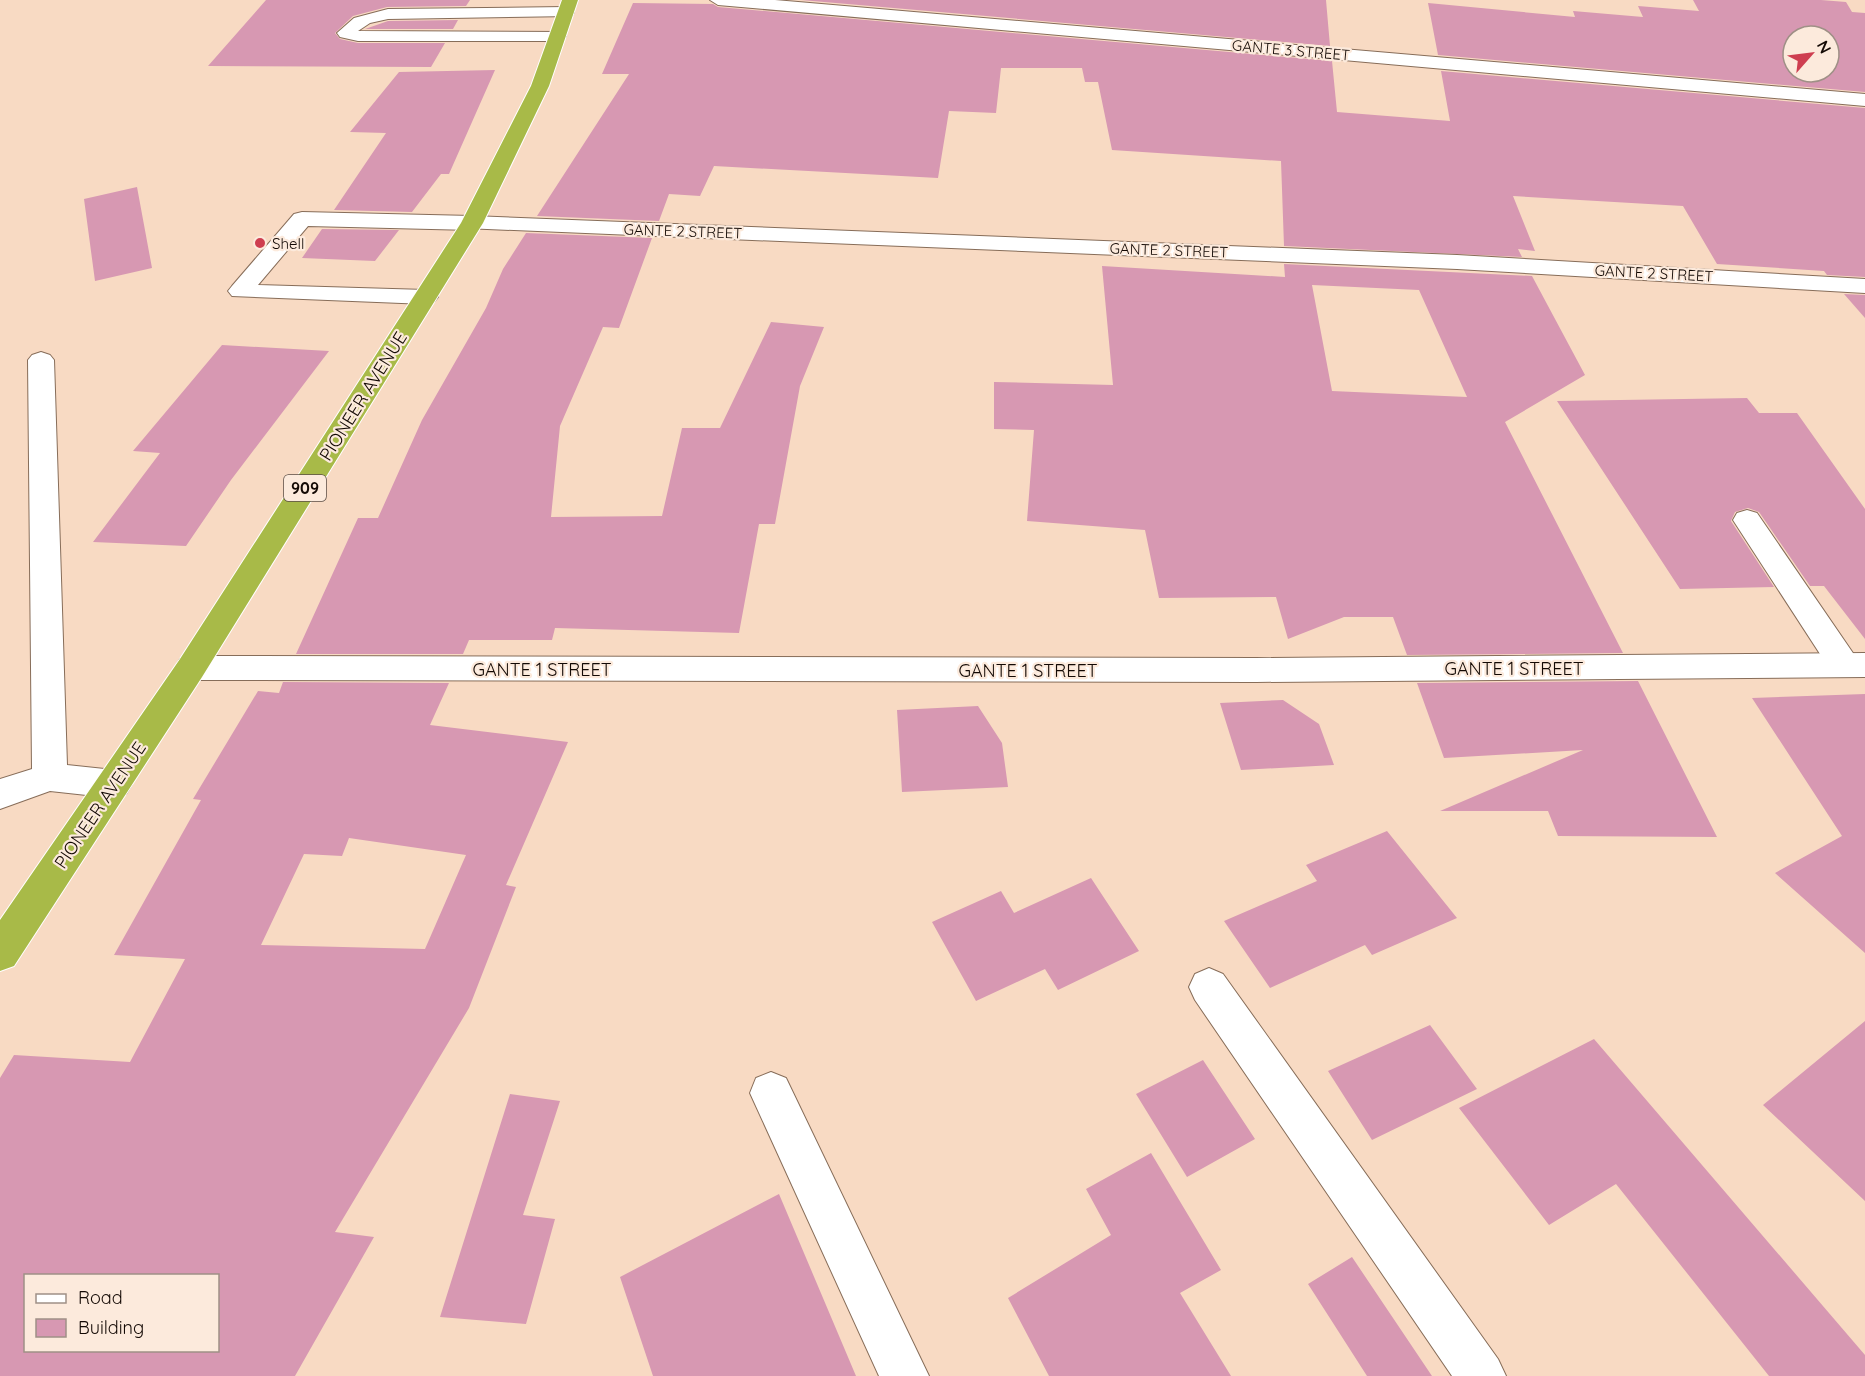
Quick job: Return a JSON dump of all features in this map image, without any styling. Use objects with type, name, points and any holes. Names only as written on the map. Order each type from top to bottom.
[{"type":"highway","name":"PIONEER AVENUE","points":[[0,953],[191,668],[472,223],[540,87],[564,16]]},
{"type":"street","name":"GANTE 3 STREET","points":[[718,0],[1865,100]]},
{"type":"street","points":[[388,14],[564,16],[358,36],[346,33],[354,24],[366,17],[388,14]]},
{"type":"street","name":"GANTE 2 STREET","points":[[426,297],[240,291],[302,219],[472,223],[1457,262],[1865,286]]},
{"type":"street","points":[[41,360],[50,777]]},
{"type":"street","points":[[1747,520],[1854,665]]},
{"type":"street","name":"GANTE 1 STREET","points":[[191,668],[1268,670],[1854,665]]},
{"type":"street","points":[[0,794],[50,777],[114,784]]},
{"type":"street","points":[[1209,987],[1481,1376]]},
{"type":"street","points":[[771,1093],[904,1376]]},
{"type":"building","points":[[266,0],[470,0],[466,6],[387,7],[353,16],[335,33],[340,39],[358,43],[445,43],[431,67],[208,66]]},
{"type":"building","points":[[801,0],[1326,0],[1330,46]]},
{"type":"building","points":[[1693,0],[1846,2],[1852,12],[1865,13],[1865,92],[1438,55],[1428,3],[1575,17],[1573,11],[1643,17],[1638,6],[1699,11]]},
{"type":"building","points":[[633,3],[713,4],[718,7],[1332,61],[1337,112],[1450,121],[1441,71],[1865,108],[1865,277],[1827,275],[1824,271],[1717,264],[1683,206],[1513,196],[1535,251],[1518,249],[1522,257],[1284,246],[1281,161],[1112,150],[1098,82],[1085,82],[1082,68],[1001,68],[996,113],[949,111],[938,178],[714,166],[700,196],[669,194],[659,221],[537,216],[629,74],[602,74]]},
{"type":"building","points":[[458,20],[453,29],[365,29],[388,21]]},
{"type":"building","points":[[495,70],[449,174],[441,174],[412,212],[334,210],[386,133],[350,132],[399,72]]},
{"type":"building","points":[[137,187],[152,268],[95,281],[84,199]]},
{"type":"building","points":[[322,229],[399,230],[375,261],[302,258]]},
{"type":"building","points":[[526,233],[652,238],[619,328],[603,327],[560,426],[551,517],[662,516],[682,428],[720,428],[771,322],[824,327],[800,386],[775,524],[759,524],[739,633],[555,628],[552,640],[469,640],[463,654],[296,654],[358,518],[378,518],[422,420],[486,308],[503,269]]},
{"type":"building","points":[[1284,264],[1532,276],[1585,375],[1505,422],[1623,653],[1407,655],[1393,617],[1344,617],[1288,639],[1276,597],[1159,598],[1145,530],[1027,521],[1034,430],[994,429],[994,382],[1113,385],[1102,266],[1285,277]],"holes":[[[1312,285],[1419,290],[1467,397],[1332,391]]]},
{"type":"building","points":[[1844,294],[1865,295],[1865,318]]},
{"type":"building","points":[[222,345],[329,351],[231,480],[186,546],[93,542],[160,453],[133,451]]},
{"type":"building","points":[[1747,398],[1759,413],[1797,413],[1865,509],[1865,639],[1824,586],[1810,586],[1759,512],[1748,508],[1735,512],[1731,521],[1774,587],[1680,589],[1557,401]]},
{"type":"building","points":[[1638,681],[1717,837],[1558,836],[1548,811],[1440,811],[1583,750],[1444,758],[1417,683]]},
{"type":"building","points":[[283,682],[449,683],[430,725],[568,742],[506,885],[516,887],[469,1008],[335,1232],[374,1237],[295,1376],[0,1376],[0,1078],[14,1055],[130,1062],[185,959],[114,955],[201,800],[193,799],[258,691],[279,693]],"holes":[[[349,838],[466,855],[425,949],[261,945],[304,854],[342,856]]]},
{"type":"building","points":[[1865,694],[1865,953],[1775,873],[1842,836],[1752,698]]},
{"type":"building","points":[[1283,700],[1319,724],[1334,765],[1241,770],[1220,703]]},
{"type":"building","points":[[978,706],[1002,743],[1008,787],[902,792],[897,710]]},
{"type":"building","points":[[1387,831],[1457,918],[1372,955],[1365,945],[1270,988],[1224,921],[1317,881],[1306,865]]},
{"type":"building","points":[[1091,878],[1139,951],[1058,990],[1045,969],[976,1001],[932,922],[1001,891],[1014,913]]},
{"type":"building","points":[[1865,1021],[1865,1201],[1763,1105]]},
{"type":"building","points":[[1430,1025],[1477,1089],[1372,1140],[1328,1071]]},
{"type":"building","points":[[1594,1039],[1865,1355],[1865,1376],[1769,1376],[1616,1184],[1549,1225],[1459,1108]]},
{"type":"building","points":[[1203,1060],[1255,1139],[1187,1177],[1136,1094]]},
{"type":"building","points":[[510,1094],[560,1101],[523,1215],[555,1219],[526,1324],[440,1317]]},
{"type":"building","points":[[1151,1153],[1221,1270],[1180,1293],[1231,1376],[1049,1376],[1008,1298],[1111,1235],[1086,1189]]},
{"type":"building","points":[[779,1194],[856,1376],[653,1376],[620,1277]]},
{"type":"building","points":[[1352,1257],[1432,1376],[1367,1376],[1308,1284]]},
{"type":"place","name":"Shell","points":[[260,243]]}]
